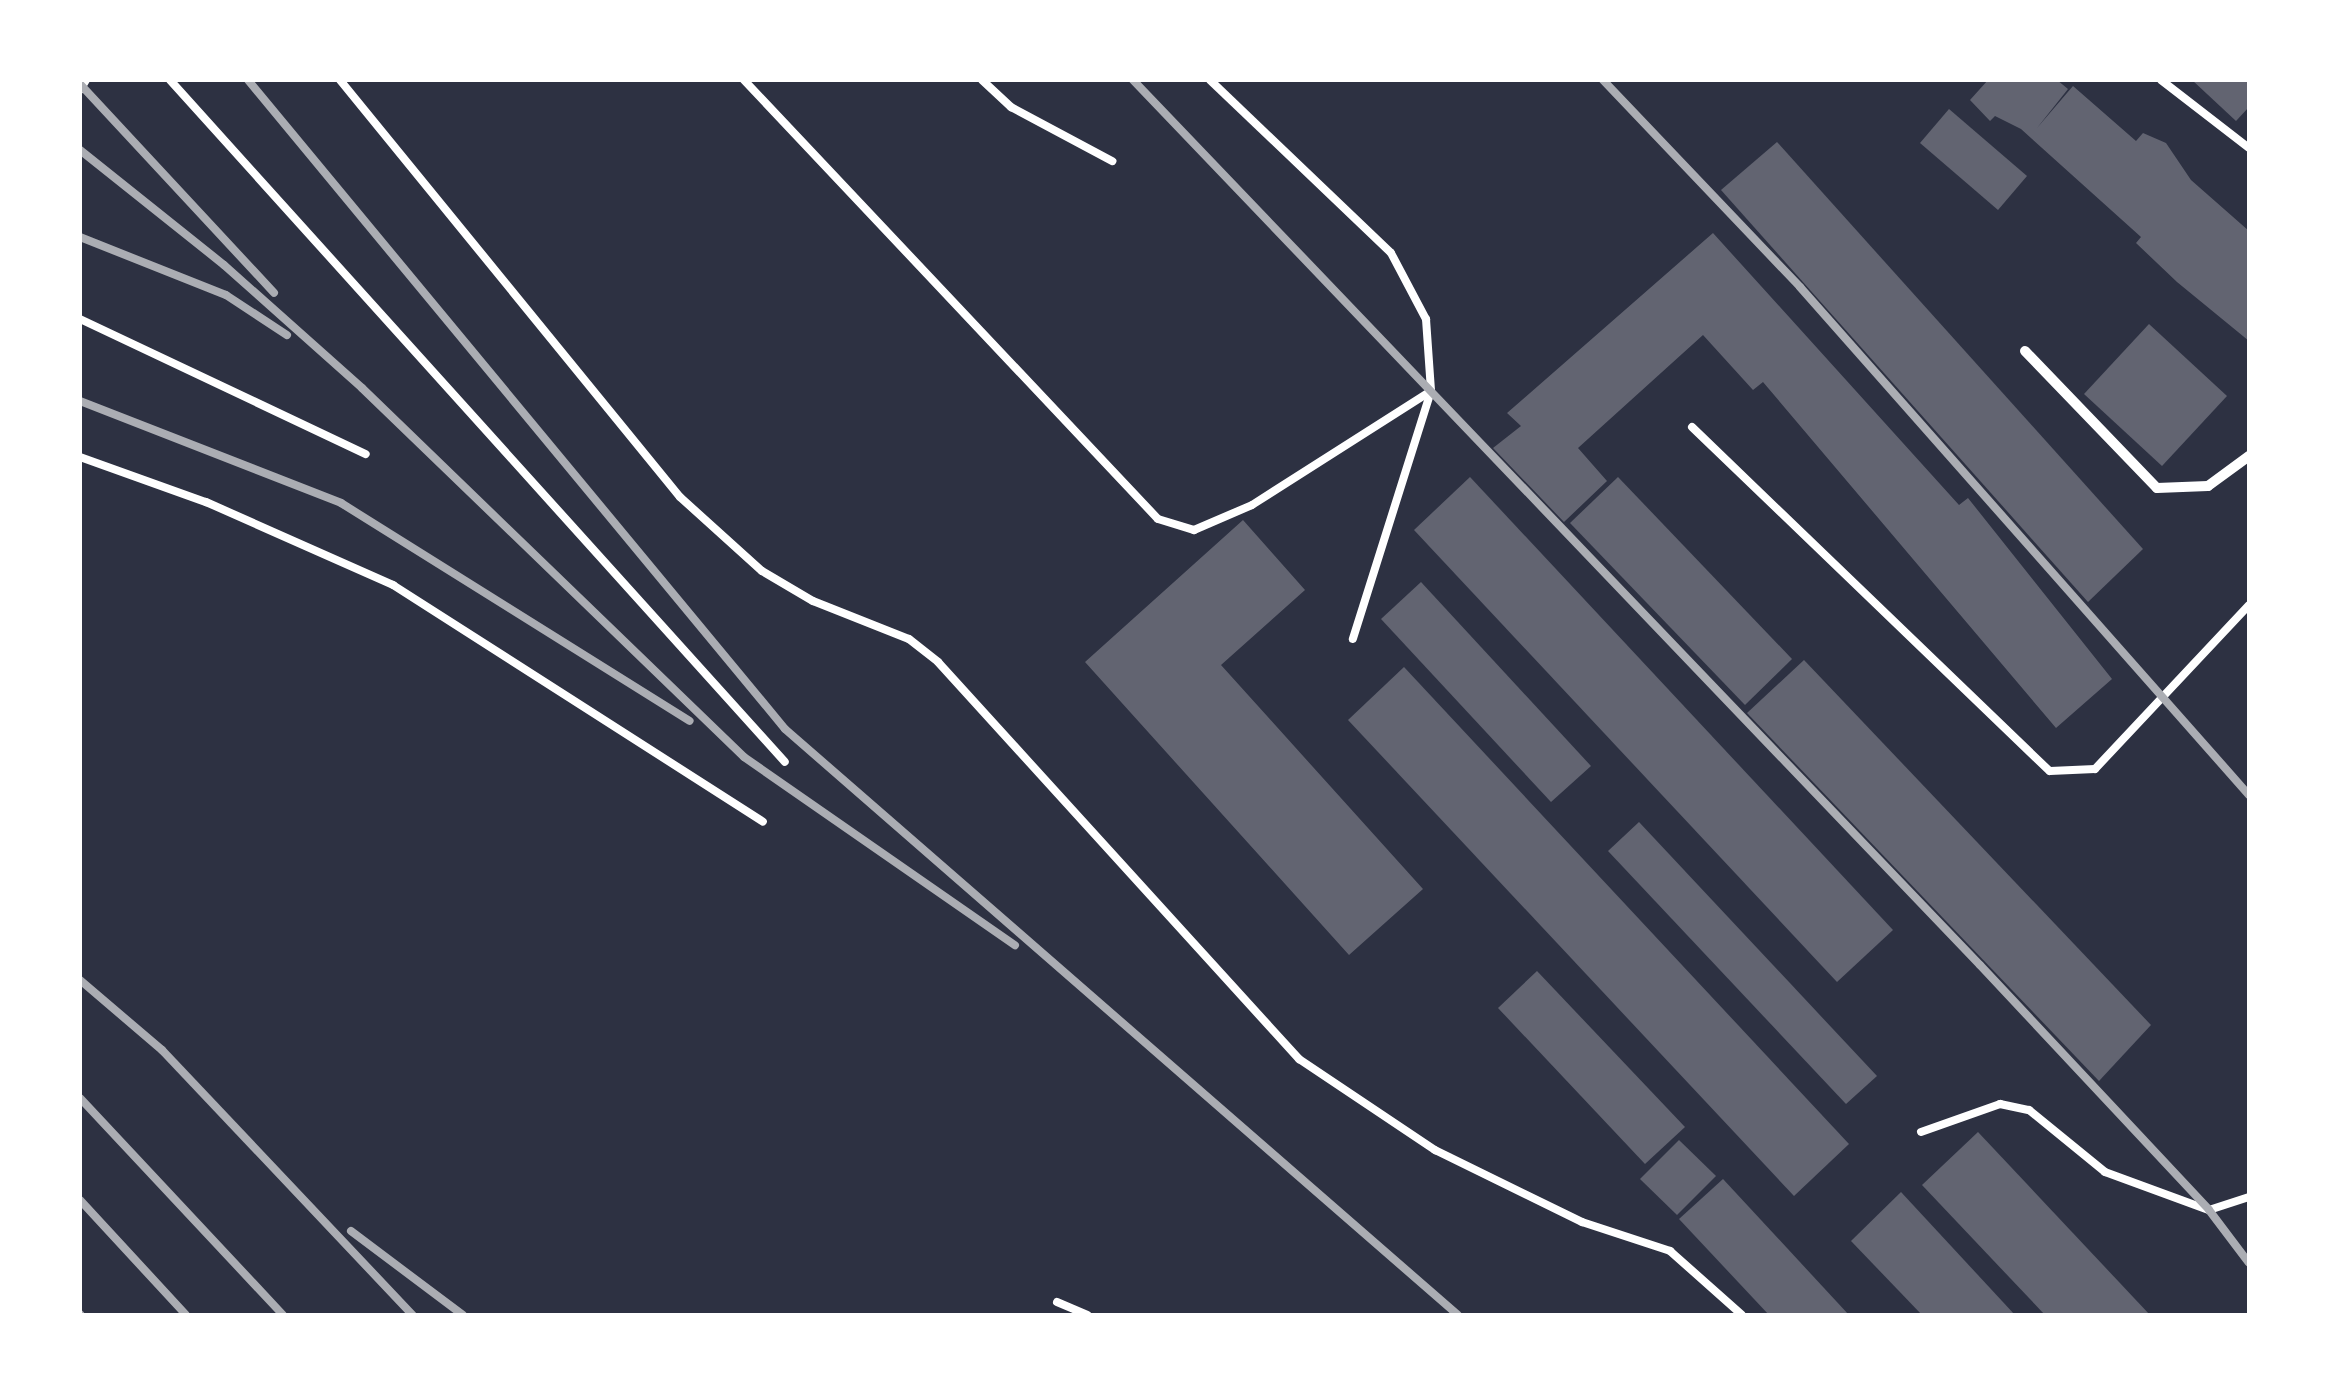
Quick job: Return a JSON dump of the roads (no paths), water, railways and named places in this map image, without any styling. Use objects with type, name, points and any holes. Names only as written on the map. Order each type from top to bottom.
[{"type":"street","points":[[2025,351],[2157,488],[2208,486],[2249,456]]},
{"type":"lane","points":[[80,90],[86,80]]},
{"type":"lane","points":[[170,80],[786,762]]},
{"type":"lane","points":[[340,80],[680,497],[762,571],[813,601],[909,638],[938,662],[1208,967],[1299,1059],[1436,1150],[1582,1222],[1640,1236],[1670,1251],[1742,1315]]},
{"type":"lane","points":[[744,80],[1158,519],[1194,530],[1252,505],[1431,392]]},
{"type":"lane","points":[[982,80],[1012,107],[1112,161]]},
{"type":"lane","points":[[1210,80],[1391,253],[1426,318],[1431,392],[1353,639]]},
{"type":"lane","points":[[2161,80],[2249,148]]},
{"type":"lane","points":[[80,319],[366,454]]},
{"type":"lane","points":[[1692,428],[2050,772],[2095,769],[2249,605]]},
{"type":"lane","points":[[80,456],[206,502],[393,586],[763,822]]},
{"type":"lane","points":[[1920,1132],[2000,1104],[2029,1110],[2105,1172],[2210,1210],[2249,1197]]},
{"type":"lane","points":[[1057,1302],[1087,1315]]},
{"type":"railway","points":[[248,80],[785,729],[1458,1315]]},
{"type":"railway","points":[[1133,80],[1980,965],[2209,1210],[2249,1263]]},
{"type":"railway","points":[[1603,80],[1800,287],[2249,795]]},
{"type":"railway","points":[[80,84],[274,293]]},
{"type":"railway","points":[[80,150],[224,265],[362,388],[744,757],[1015,945]]},
{"type":"railway","points":[[80,237],[226,295],[287,335]]},
{"type":"railway","points":[[80,401],[341,503],[690,721]]},
{"type":"railway","points":[[80,980],[162,1050],[413,1315]]},
{"type":"railway","points":[[80,1098],[283,1315]]},
{"type":"railway","points":[[80,1200],[186,1315]]},
{"type":"railway","points":[[351,1231],[463,1315]]}]
